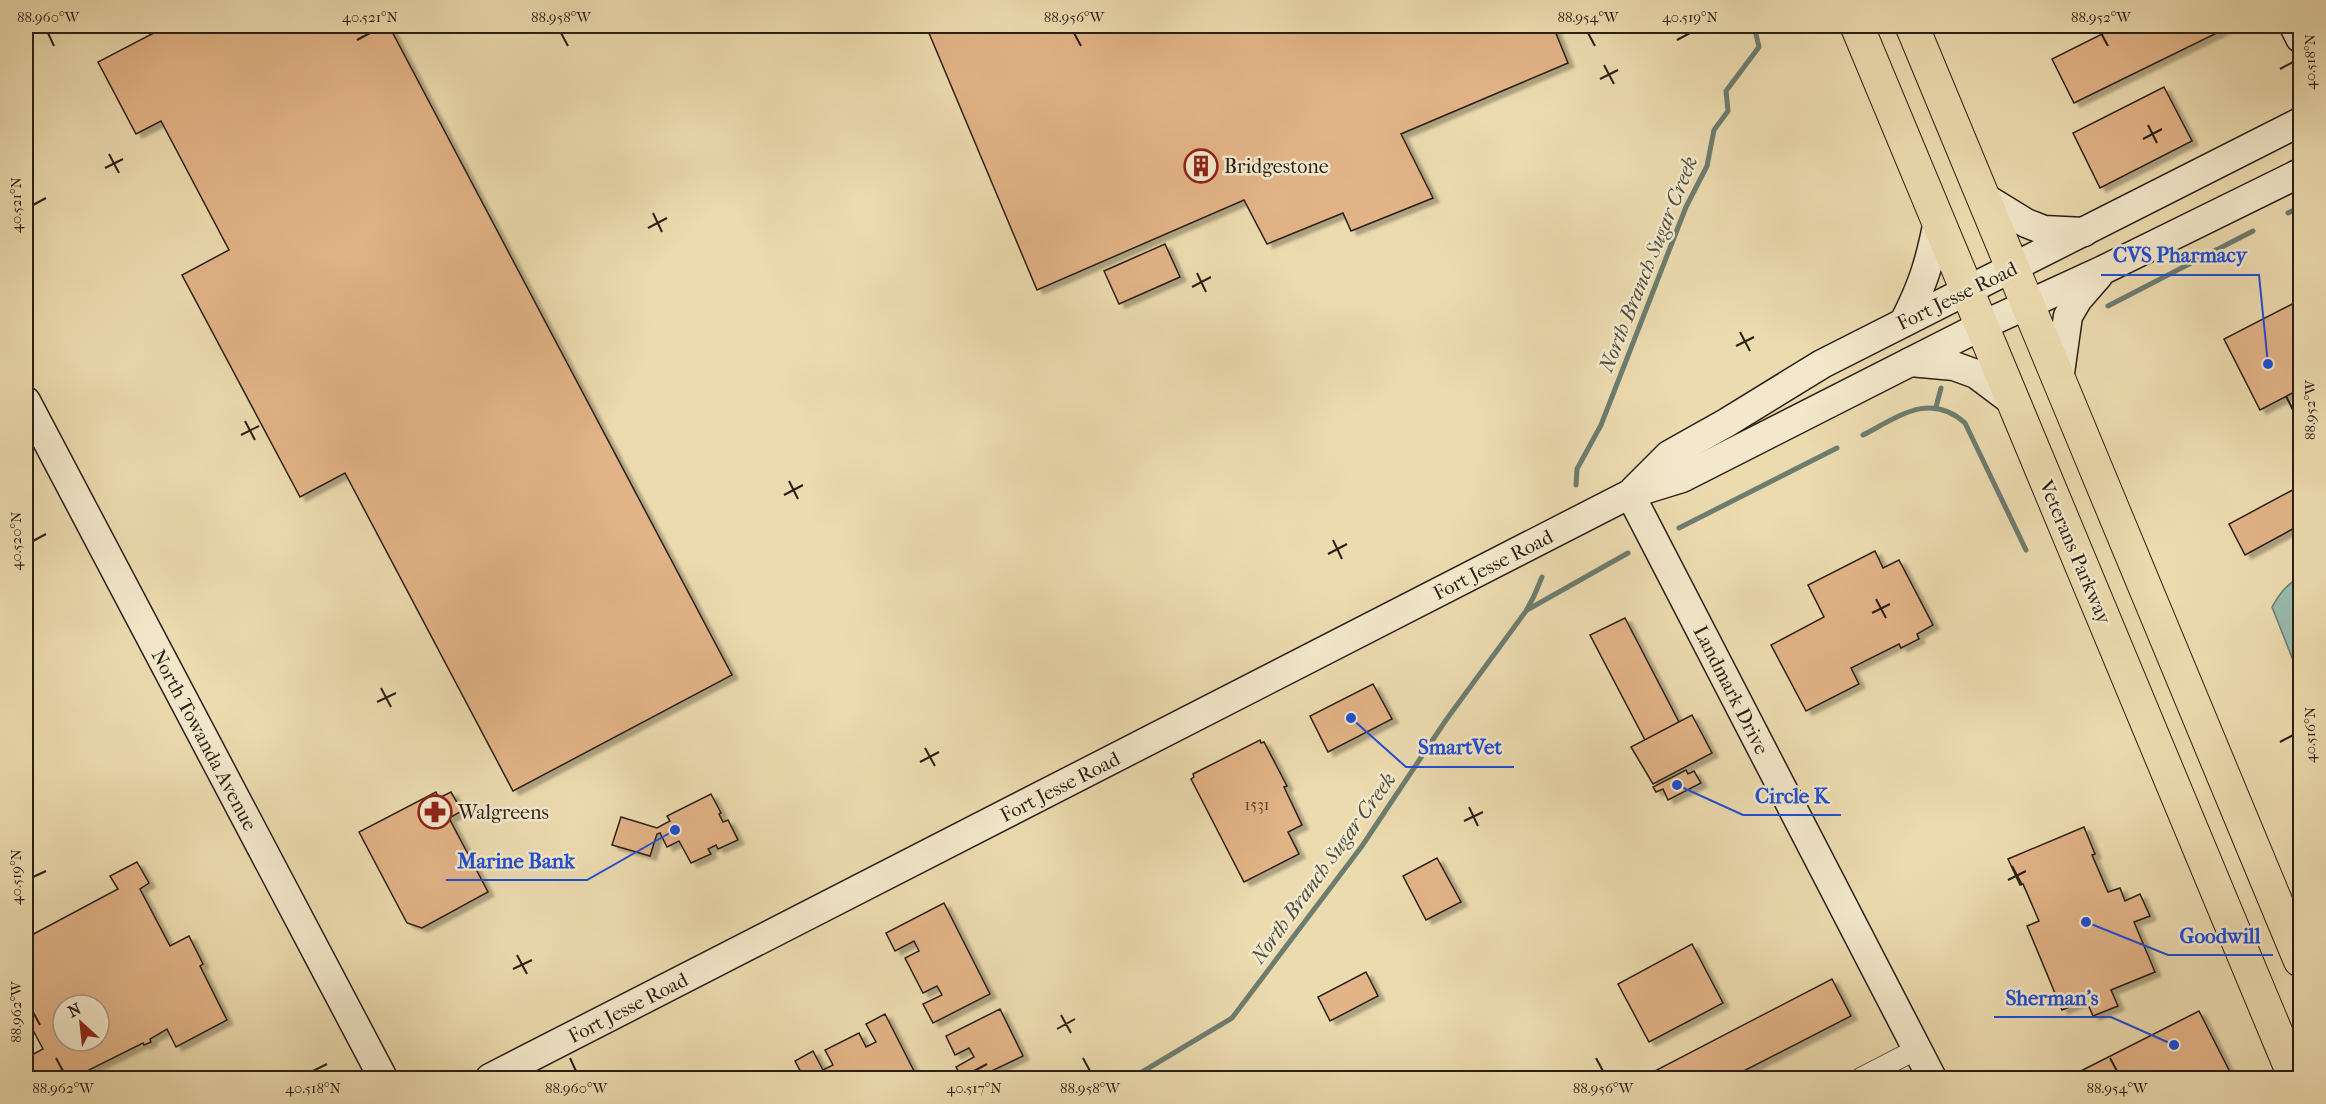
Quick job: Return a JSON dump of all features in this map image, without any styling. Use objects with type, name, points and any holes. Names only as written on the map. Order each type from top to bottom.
[{"type":"highway","name":"Veterans Parkway","points":[[1857,26],[2295,1078]]},
{"type":"highway","points":[[1912,26],[2301,960]]},
{"type":"main road","points":[[2294,26],[2301,39]]},
{"type":"main road","name":"Fort Jesse Road","points":[[1630,494],[1669,455],[1822,364],[2301,122]]},
{"type":"main road","name":"Fort Jesse Road","points":[[490,1078],[1630,494],[1682,478],[1981,326],[2103,270],[2301,173]]},
{"type":"main road","points":[[1982,196],[2025,223],[2044,230],[2086,232]]},
{"type":"main road","points":[[1904,322],[1921,290],[1938,221]]},
{"type":"main road","points":[[2059,380],[2068,316],[2103,270]]},
{"type":"main road","points":[[1910,362],[1954,366],[1976,374],[2012,401]]},
{"type":"main road","name":"North Towanda Avenue","points":[[26,401],[383,1078]]},
{"type":"main road","name":"Landmark Drive","points":[[1630,494],[1932,1078]]},
{"type":"street","points":[[1861,1078],[1917,1049]]},
{"type":"shaded area","points":[[2300,577],[2300,678],[2272,607],[2284,590]]},
{"type":"building","points":[[167,26],[389,26],[732,675],[513,791],[345,473],[300,497],[182,275],[229,250],[161,121],[136,134],[98,62]]},
{"type":"building","name":"Bridgestone","points":[[926,26],[1553,26],[1568,63],[1401,134],[1433,198],[1351,231],[1343,213],[1267,244],[1244,200],[1037,290]]},
{"type":"building","points":[[2118,26],[2231,26],[2074,103],[2052,59]]},
{"type":"building","points":[[2164,87],[2192,141],[2100,188],[2073,133]]},
{"type":"building","points":[[1165,244],[1180,277],[1119,304],[1104,271]]},
{"type":"building","points":[[2300,300],[2300,389],[2260,410],[2224,339]]},
{"type":"building","points":[[2300,486],[2300,525],[2245,555],[2229,524]]},
{"type":"building","points":[[1875,551],[1883,568],[1899,560],[1933,625],[1917,634],[1919,639],[1901,648],[1899,644],[1851,668],[1859,684],[1806,711],[1771,645],[1824,617],[1808,585]]},
{"type":"building","points":[[1625,618],[1680,724],[1646,742],[1590,635]]},
{"type":"building","points":[[1373,684],[1392,719],[1328,752],[1310,716]]},
{"type":"building","points":[[1692,715],[1712,753],[1653,784],[1631,747]]},
{"type":"building","points":[[1260,740],[1261,743],[1264,742],[1287,786],[1284,787],[1302,825],[1288,832],[1299,854],[1244,882],[1191,779],[1194,777],[1193,774]]},
{"type":"building","points":[[1686,770],[1688,774],[1694,771],[1701,783],[1668,800],[1663,789],[1656,792],[1653,787]]},
{"type":"building","name":"Walgreens","points":[[436,792],[439,798],[451,792],[462,811],[449,818],[488,892],[422,928],[407,923],[359,832]]},
{"type":"building","points":[[711,794],[723,822],[728,820],[738,840],[718,849],[716,845],[708,849],[711,854],[691,863],[679,841],[667,847],[660,833],[657,834],[650,856],[612,845],[621,817],[657,828],[670,821],[667,816]]},
{"type":"building","points":[[2084,827],[2095,854],[2092,855],[2108,892],[2120,888],[2125,901],[2140,894],[2150,916],[2134,922],[2155,972],[2111,990],[2118,1006],[2093,1016],[2086,1000],[2062,1010],[2027,926],[2039,921],[2023,884],[2020,885],[2008,859]]},
{"type":"building","points":[[1437,858],[1461,902],[1426,920],[1403,876]]},
{"type":"building","points":[[137,862],[149,883],[140,889],[170,946],[189,936],[203,964],[200,966],[227,1020],[176,1047],[167,1029],[150,1039],[151,1042],[144,1045],[143,1043],[73,1078],[26,1078],[26,1058],[43,1049],[26,1017],[26,938],[118,889],[110,876]]},
{"type":"building","points":[[944,903],[990,994],[933,1023],[923,1004],[942,995],[937,986],[923,993],[905,958],[919,951],[914,941],[895,951],[886,933]]},
{"type":"building","points":[[1692,944],[1723,1003],[1649,1042],[1618,984]]},
{"type":"building","points":[[1366,972],[1378,996],[1330,1021],[1318,997]]},
{"type":"building","points":[[1832,979],[1851,1016],[1730,1078],[1651,1078],[1649,1074]]},
{"type":"building","points":[[1000,1009],[1023,1056],[977,1078],[962,1078],[956,1067],[974,1057],[969,1048],[955,1055],[946,1036]]},
{"type":"building","points":[[2199,1011],[2233,1078],[2067,1078]]},
{"type":"building","points":[[885,1014],[915,1073],[905,1078],[804,1078],[795,1061],[813,1051],[823,1070],[833,1065],[825,1050],[859,1033],[866,1047],[876,1042],[866,1024]]},
{"type":"building","points":[[617,1071],[621,1078],[602,1078]]},
{"type":"building","points":[[775,1071],[779,1078],[760,1078]]},
{"type":"building","points":[[1342,1075],[1360,1077],[1364,1078],[1330,1078]]},
{"type":"waterway","name":"North Branch Sugar Creek","points":[[1576,485],[1577,469],[1601,425],[1686,207],[1707,166],[1714,130],[1728,111],[1726,91],[1759,47],[1754,26]]},
{"type":"waterway","points":[[2288,213],[2300,207]]},
{"type":"waterway","points":[[2108,306],[2253,231]]},
{"type":"waterway","points":[[1936,407],[1941,388]]},
{"type":"waterway","points":[[1863,435],[1901,415],[1927,408],[1939,409],[1952,414],[1965,423],[2026,550]]},
{"type":"waterway","points":[[1679,528],[1837,448]]},
{"type":"waterway","points":[[1527,610],[1628,553]]},
{"type":"waterway","name":"North Branch Sugar Creek","points":[[1132,1078],[1232,1018],[1362,846],[1446,720],[1526,611],[1542,577]]},
{"type":"place","name":"Bridgestone","points":[[1201,166]]},
{"type":"place","name":"CVS Pharmacy","points":[[2268,364]]},
{"type":"place","name":"SmartVet","points":[[1351,718]]},
{"type":"place","name":"Circle K","points":[[1677,785]]},
{"type":"place","name":"Walgreens","points":[[435,812]]},
{"type":"place","name":"Marine Bank","points":[[675,830]]},
{"type":"place","name":"Goodwill","points":[[2086,922]]},
{"type":"place","name":"Sherman's","points":[[2174,1045]]}]
